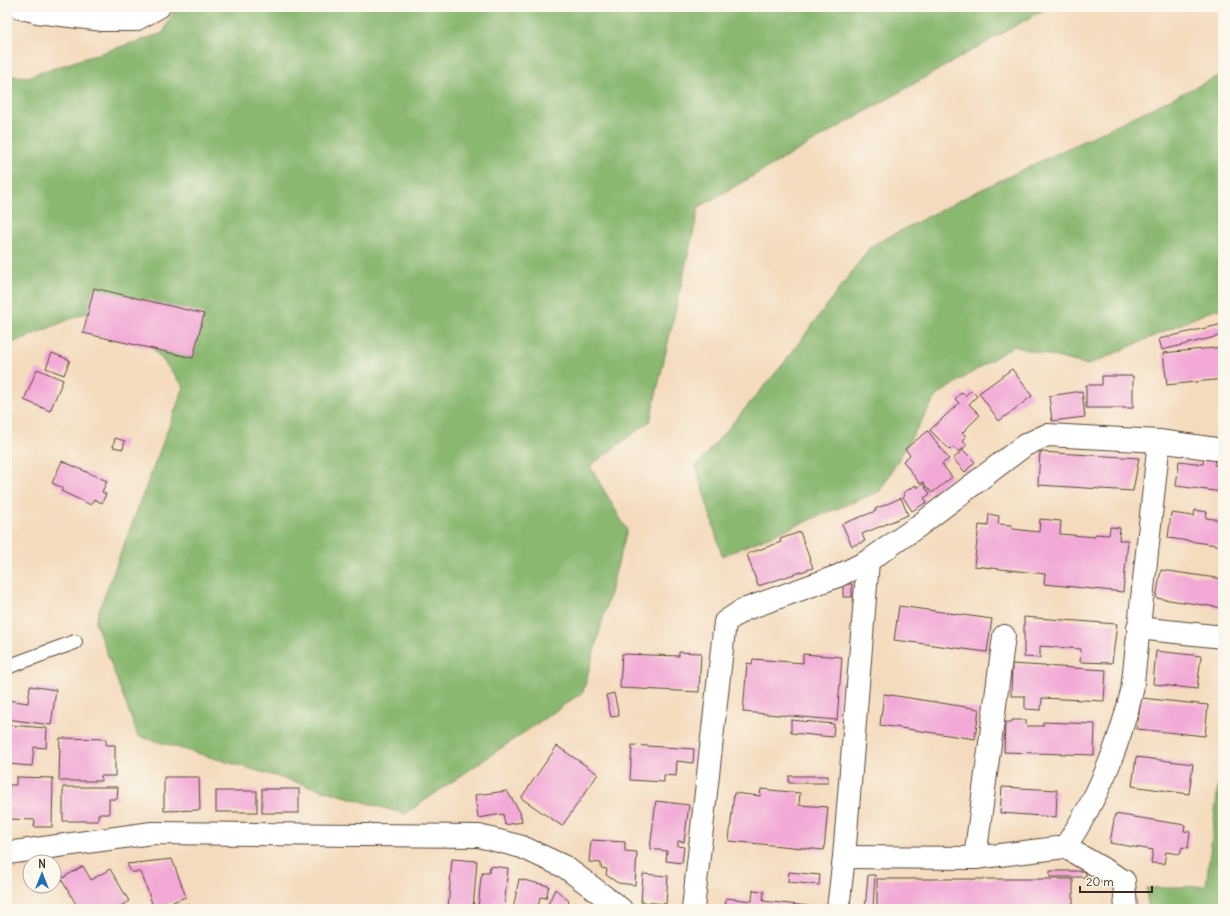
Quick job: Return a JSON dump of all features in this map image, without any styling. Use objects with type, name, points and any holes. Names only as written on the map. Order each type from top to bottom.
[{"type":"street","points":[[32,9],[103,20],[135,20],[159,7]]},
{"type":"street","points":[[693,909],[725,622],[743,610],[838,576],[868,561],[917,527],[1025,446],[1047,436],[1159,441],[1223,450]]},
{"type":"street","points":[[1065,847],[1082,823],[1107,770],[1124,723],[1132,691],[1159,441]]},
{"type":"street","points":[[838,909],[844,857],[868,561]]},
{"type":"street","points":[[1138,628],[1223,637]]},
{"type":"street","points":[[975,858],[1004,636]]},
{"type":"street","points":[[7,852],[152,833],[479,836],[522,847],[565,867],[621,909]]},
{"type":"street","points":[[844,857],[975,858],[1065,847],[1124,881],[1126,909]]},
{"type":"lane","points":[[7,667],[75,642]]},
{"type":"green space","points":[[176,7],[1048,7],[699,207],[650,421],[590,466],[627,530],[583,692],[405,814],[138,736],[95,621],[184,387],[115,301],[7,345],[7,75],[27,77],[163,33]]},
{"type":"green space","points":[[1223,74],[1223,309],[1215,309],[1088,365],[1013,346],[936,396],[880,491],[722,556],[696,466],[784,363],[871,246],[970,195]]},
{"type":"green space","points":[[1223,746],[1223,909],[1147,909],[1147,888],[1206,886]]},
{"type":"building","points":[[94,288],[204,314],[193,358],[83,333]]},
{"type":"building","points":[[1223,324],[1223,335],[1162,350],[1159,339]]},
{"type":"building","points":[[1223,347],[1223,379],[1167,385],[1163,353]]},
{"type":"building","points":[[52,353],[70,360],[64,375],[46,368]]},
{"type":"building","points":[[37,369],[63,380],[50,411],[24,400]]},
{"type":"building","points":[[1012,369],[1032,396],[999,421],[979,393]]},
{"type":"building","points":[[1102,376],[1133,376],[1133,408],[1086,408],[1086,385],[1102,385]]},
{"type":"building","points":[[971,390],[977,396],[969,404],[980,415],[962,433],[966,436],[962,440],[967,445],[959,452],[953,447],[950,450],[930,430],[959,403],[955,399],[962,392],[965,396]]},
{"type":"building","points":[[1082,391],[1085,417],[1052,421],[1049,396]]},
{"type":"building","points":[[928,431],[949,459],[942,464],[952,477],[932,493],[923,482],[920,484],[903,461],[910,455],[905,449]]},
{"type":"building","points":[[115,438],[125,441],[123,449],[113,447]]},
{"type":"building","points":[[963,450],[975,462],[965,472],[953,459]]},
{"type":"building","points":[[1040,452],[1139,458],[1133,491],[1038,485]]},
{"type":"building","points":[[1204,457],[1215,459],[1214,465],[1223,467],[1223,492],[1176,486],[1179,461],[1203,464]]},
{"type":"building","points":[[62,461],[107,481],[102,492],[106,494],[102,503],[94,499],[91,505],[61,491],[63,488],[52,483]]},
{"type":"building","points":[[923,484],[930,494],[924,498],[927,502],[912,511],[903,497],[905,496],[903,493],[916,485],[917,488]]},
{"type":"building","points":[[901,498],[908,515],[862,534],[865,541],[852,546],[842,524],[876,511],[875,509]]},
{"type":"building","points":[[1195,510],[1207,512],[1206,518],[1222,520],[1223,517],[1223,546],[1168,538],[1171,513],[1194,516]]},
{"type":"building","points":[[989,514],[999,516],[998,524],[1012,525],[1012,529],[1039,532],[1040,519],[1061,521],[1060,534],[1095,537],[1095,534],[1109,535],[1110,527],[1120,528],[1119,540],[1128,540],[1123,592],[1044,584],[1045,574],[974,566],[979,525],[988,526]]},
{"type":"building","points":[[800,532],[813,568],[758,586],[747,554],[781,542],[780,539]]},
{"type":"building","points":[[1161,570],[1223,579],[1223,608],[1156,598]]},
{"type":"building","points":[[843,584],[852,584],[852,597],[843,597]]},
{"type":"building","points":[[899,606],[992,619],[987,652],[894,640]]},
{"type":"building","points":[[1024,617],[1117,624],[1112,663],[1080,662],[1081,649],[1040,646],[1040,658],[1024,657]]},
{"type":"building","points":[[1156,651],[1201,656],[1197,689],[1153,684]]},
{"type":"building","points":[[679,652],[701,653],[699,692],[620,688],[622,654],[679,656]]},
{"type":"building","points":[[803,654],[842,657],[837,720],[743,712],[747,663],[752,664],[753,659],[803,663]]},
{"type":"building","points":[[1012,664],[1106,670],[1104,701],[1042,698],[1041,710],[1025,709],[1025,696],[1011,696]]},
{"type":"building","points":[[30,686],[56,690],[51,725],[7,719],[7,700],[28,703]]},
{"type":"building","points":[[614,693],[619,716],[611,717],[606,695]]},
{"type":"building","points":[[884,694],[979,709],[975,739],[880,725]]},
{"type":"building","points":[[1141,698],[1208,705],[1205,736],[1137,729]]},
{"type":"building","points":[[791,720],[834,724],[833,737],[791,733]]},
{"type":"building","points":[[1012,720],[1026,720],[1026,726],[1043,726],[1043,722],[1095,724],[1094,755],[1004,752],[1005,722],[1012,722]]},
{"type":"building","points":[[7,725],[47,728],[46,748],[34,747],[32,766],[7,764]]},
{"type":"building","points":[[60,738],[106,739],[106,745],[115,745],[115,776],[101,776],[101,781],[59,781]]},
{"type":"building","points":[[632,745],[694,749],[693,763],[677,761],[676,776],[664,775],[664,782],[630,780]]},
{"type":"building","points":[[557,746],[598,774],[562,826],[521,798]]},
{"type":"building","points":[[1136,757],[1193,764],[1189,794],[1132,786]]},
{"type":"building","points":[[789,776],[828,776],[828,783],[789,783]]},
{"type":"building","points":[[16,777],[53,778],[52,827],[34,827],[35,820],[8,819],[9,785],[16,785]]},
{"type":"building","points":[[164,777],[199,777],[200,810],[164,811]]},
{"type":"building","points":[[63,787],[118,787],[117,799],[109,799],[109,814],[98,814],[98,821],[63,821]]},
{"type":"building","points":[[1002,787],[1057,790],[1056,817],[1000,813]]},
{"type":"building","points":[[262,789],[299,789],[299,813],[262,813]]},
{"type":"building","points":[[761,789],[800,793],[799,805],[828,807],[824,850],[729,841],[734,793],[760,796]]},
{"type":"building","points":[[216,791],[257,791],[257,812],[216,812]]},
{"type":"building","points":[[507,791],[520,812],[522,822],[505,825],[503,814],[478,818],[475,795]]},
{"type":"building","points":[[656,801],[689,805],[684,842],[678,841],[678,846],[684,847],[682,863],[666,861],[667,851],[650,849]]},
{"type":"building","points":[[1115,814],[1185,825],[1184,831],[1190,832],[1188,848],[1182,847],[1180,854],[1166,852],[1164,864],[1151,863],[1153,850],[1110,843]]},
{"type":"building","points":[[591,840],[625,842],[625,851],[637,852],[635,885],[618,883],[606,875],[607,869],[601,868],[601,863],[589,862]]},
{"type":"building","points":[[172,859],[186,897],[154,909],[141,872],[131,872],[127,864]]},
{"type":"building","points":[[452,859],[477,861],[473,909],[448,909]]},
{"type":"building","points":[[83,866],[91,880],[110,869],[129,901],[116,909],[79,909],[62,878]]},
{"type":"building","points":[[490,866],[508,868],[504,909],[478,909],[482,873],[489,873]]},
{"type":"building","points":[[1050,871],[1086,871],[1086,877],[1050,877]]},
{"type":"building","points":[[789,872],[820,875],[819,885],[788,882]]},
{"type":"building","points":[[643,874],[668,876],[666,904],[641,902]]},
{"type":"building","points":[[868,875],[875,875],[873,909],[865,909]]},
{"type":"building","points":[[519,879],[549,886],[546,898],[540,897],[538,909],[513,909]]},
{"type":"building","points":[[877,879],[1073,879],[1073,909],[877,909]]},
{"type":"building","points":[[555,889],[569,901],[566,909],[546,909]]},
{"type":"building","points":[[753,890],[764,891],[763,901],[817,907],[817,909],[725,909],[726,898],[752,901]]},
{"type":"building","points":[[188,904],[190,909],[176,909]]}]
